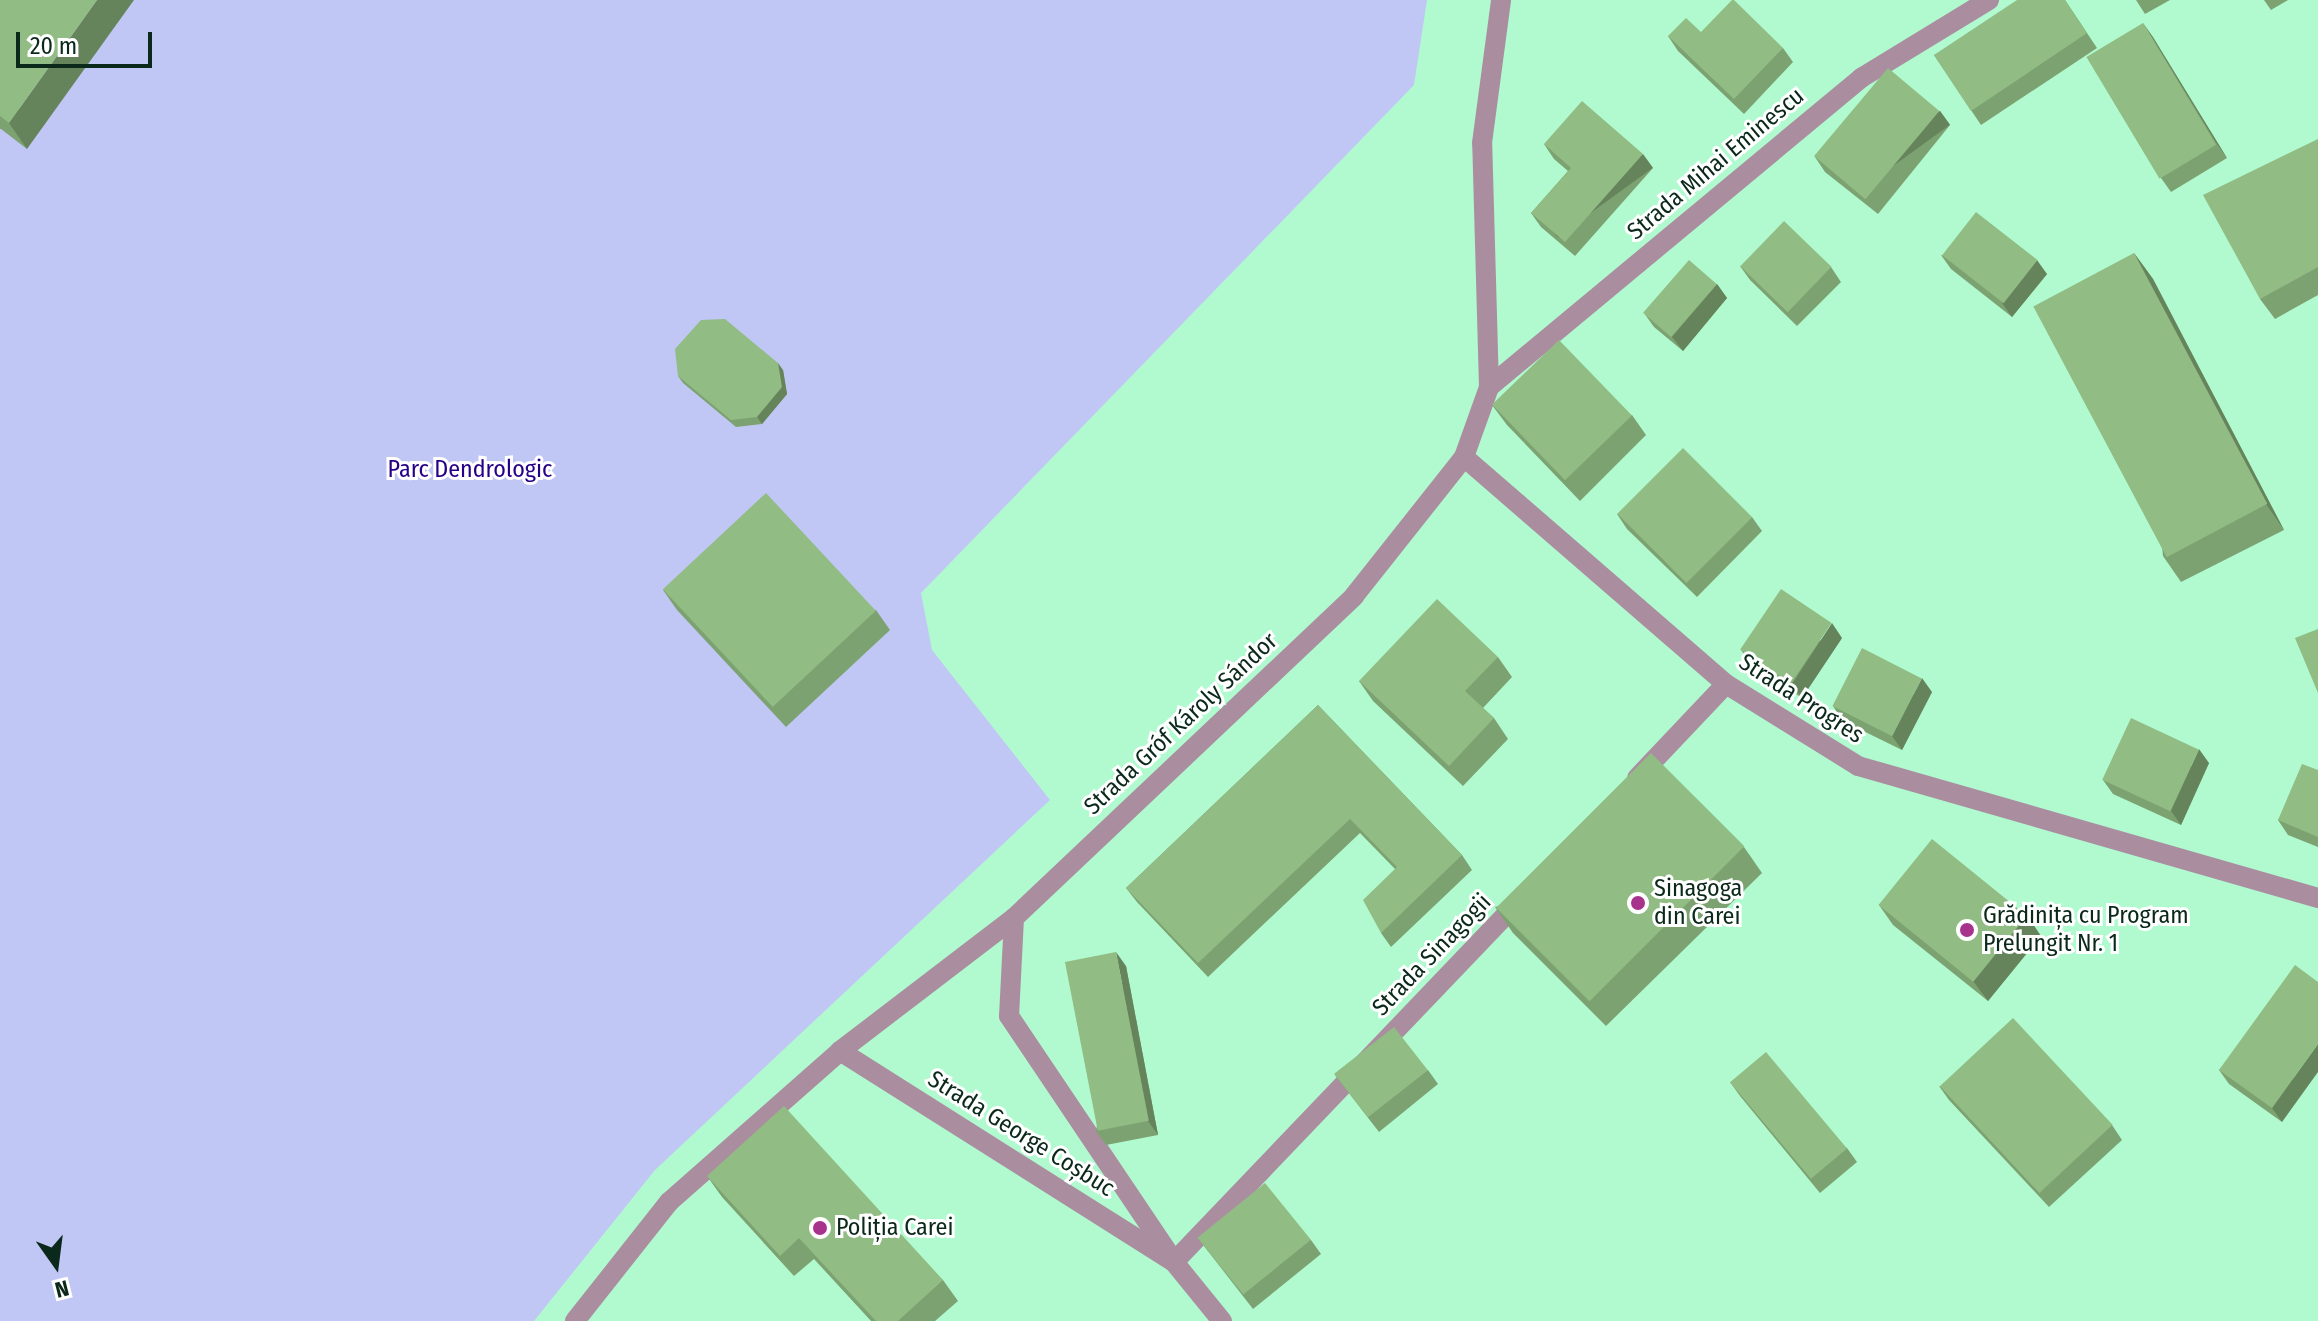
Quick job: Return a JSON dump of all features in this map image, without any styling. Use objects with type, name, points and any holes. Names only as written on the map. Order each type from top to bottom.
[{"type":"street","name":"Strada Gróf Károly Sándor","points":[[575,1321],[669,1202],[840,1051],[1014,918],[1354,596],[1464,457],[1489,387],[1482,143],[1501,0]]},
{"type":"street","name":"Strada Mihai Eminescu","points":[[1489,387],[1861,78],[1989,0]]},
{"type":"street","name":"Strada Progres","points":[[1464,457],[1726,684],[1858,766],[2318,898]]},
{"type":"street","points":[[1627,788],[1726,684]]},
{"type":"street","name":"Strada Sinagogii","points":[[1174,1262],[1539,881]]},
{"type":"street","name":"Strada George Coșbuc","points":[[1014,918],[1009,1016],[1174,1262],[1222,1321]]},
{"type":"street","name":"Strada George Coșbuc","points":[[840,1051],[1174,1262]]},
{"type":"green space","name":"Parc Dendrologic","points":[[0,0],[1427,0],[1414,85],[921,593],[932,650],[1050,800],[655,1170],[534,1321],[0,1321]]},
{"type":"building","points":[[0,0],[97,0],[9,123],[0,116]]},
{"type":"building","points":[[1732,0],[1783,48],[1734,99],[1668,36],[1686,18],[1701,32]]},
{"type":"building","points":[[2017,0],[2065,0],[2087,33],[1971,111],[1934,55]]},
{"type":"building","points":[[2143,23],[2216,145],[2160,179],[2086,57]]},
{"type":"building","points":[[1888,68],[1939,111],[1865,199],[1814,156]]},
{"type":"building","points":[[1582,101],[1643,154],[1565,242],[1531,213],[1571,168],[1544,144]]},
{"type":"building","points":[[2318,139],[2318,267],[2260,299],[2203,195]]},
{"type":"building","points":[[1976,212],[2037,260],[2004,303],[1942,255]]},
{"type":"building","points":[[1784,221],[1831,267],[1788,312],[1740,266]]},
{"type":"building","points":[[2134,253],[2267,504],[2167,557],[2033,307]]},
{"type":"building","points":[[1689,260],[1717,284],[1671,337],[1643,313]]},
{"type":"building","points":[[725,319],[778,363],[782,387],[757,417],[731,420],[678,376],[675,349],[701,320]]},
{"type":"building","points":[[1559,340],[1632,416],[1565,480],[1492,405]]},
{"type":"building","points":[[1683,448],[1752,517],[1687,583],[1617,514]]},
{"type":"building","points":[[766,493],[876,611],[773,707],[663,589]]},
{"type":"building","points":[[1781,589],[1832,623],[1791,684],[1740,650]]},
{"type":"building","points":[[1437,599],[1498,657],[1465,691],[1494,718],[1449,766],[1359,681]]},
{"type":"building","points":[[2318,629],[2318,693],[2295,638]]},
{"type":"building","points":[[1862,648],[1922,678],[1892,736],[1832,706]]},
{"type":"building","points":[[1318,705],[1462,855],[1381,933],[1363,900],[1397,867],[1350,819],[1198,963],[1126,888]]},
{"type":"building","points":[[2131,718],[2199,750],[2170,811],[2102,780]]},
{"type":"building","name":"Sinagoga din Carei","points":[[1651,753],[1744,846],[1589,1001],[1496,908]]},
{"type":"building","points":[[2302,764],[2318,770],[2318,837],[2278,820]]},
{"type":"building","name":"Grădinița cu Program Prelungit Nr. 1","points":[[1932,839],[2027,916],[1973,982],[1879,905]]},
{"type":"building","points":[[1116,952],[1149,1121],[1098,1131],[1065,962]]},
{"type":"building","points":[[2295,965],[2318,982],[2318,1044],[2272,1108],[2219,1070]]},
{"type":"building","points":[[2013,1018],[2113,1125],[2039,1193],[1940,1086]]},
{"type":"building","points":[[1394,1027],[1428,1070],[1368,1117],[1334,1074]]},
{"type":"building","points":[[1766,1052],[1847,1149],[1811,1179],[1730,1082]]},
{"type":"building","name":"Poliția Carei","points":[[784,1106],[943,1280],[898,1321],[876,1321],[799,1238],[780,1256],[707,1176]]},
{"type":"building","points":[[1265,1183],[1311,1240],[1243,1294],[1197,1238]]},
{"type":"place","name":"Sinagoga din Carei","points":[[1638,903]]},
{"type":"place","name":"Grădinița cu Program Prelungit Nr. 1","points":[[1967,930]]},
{"type":"place","name":"Poliția Carei","points":[[820,1228]]}]
